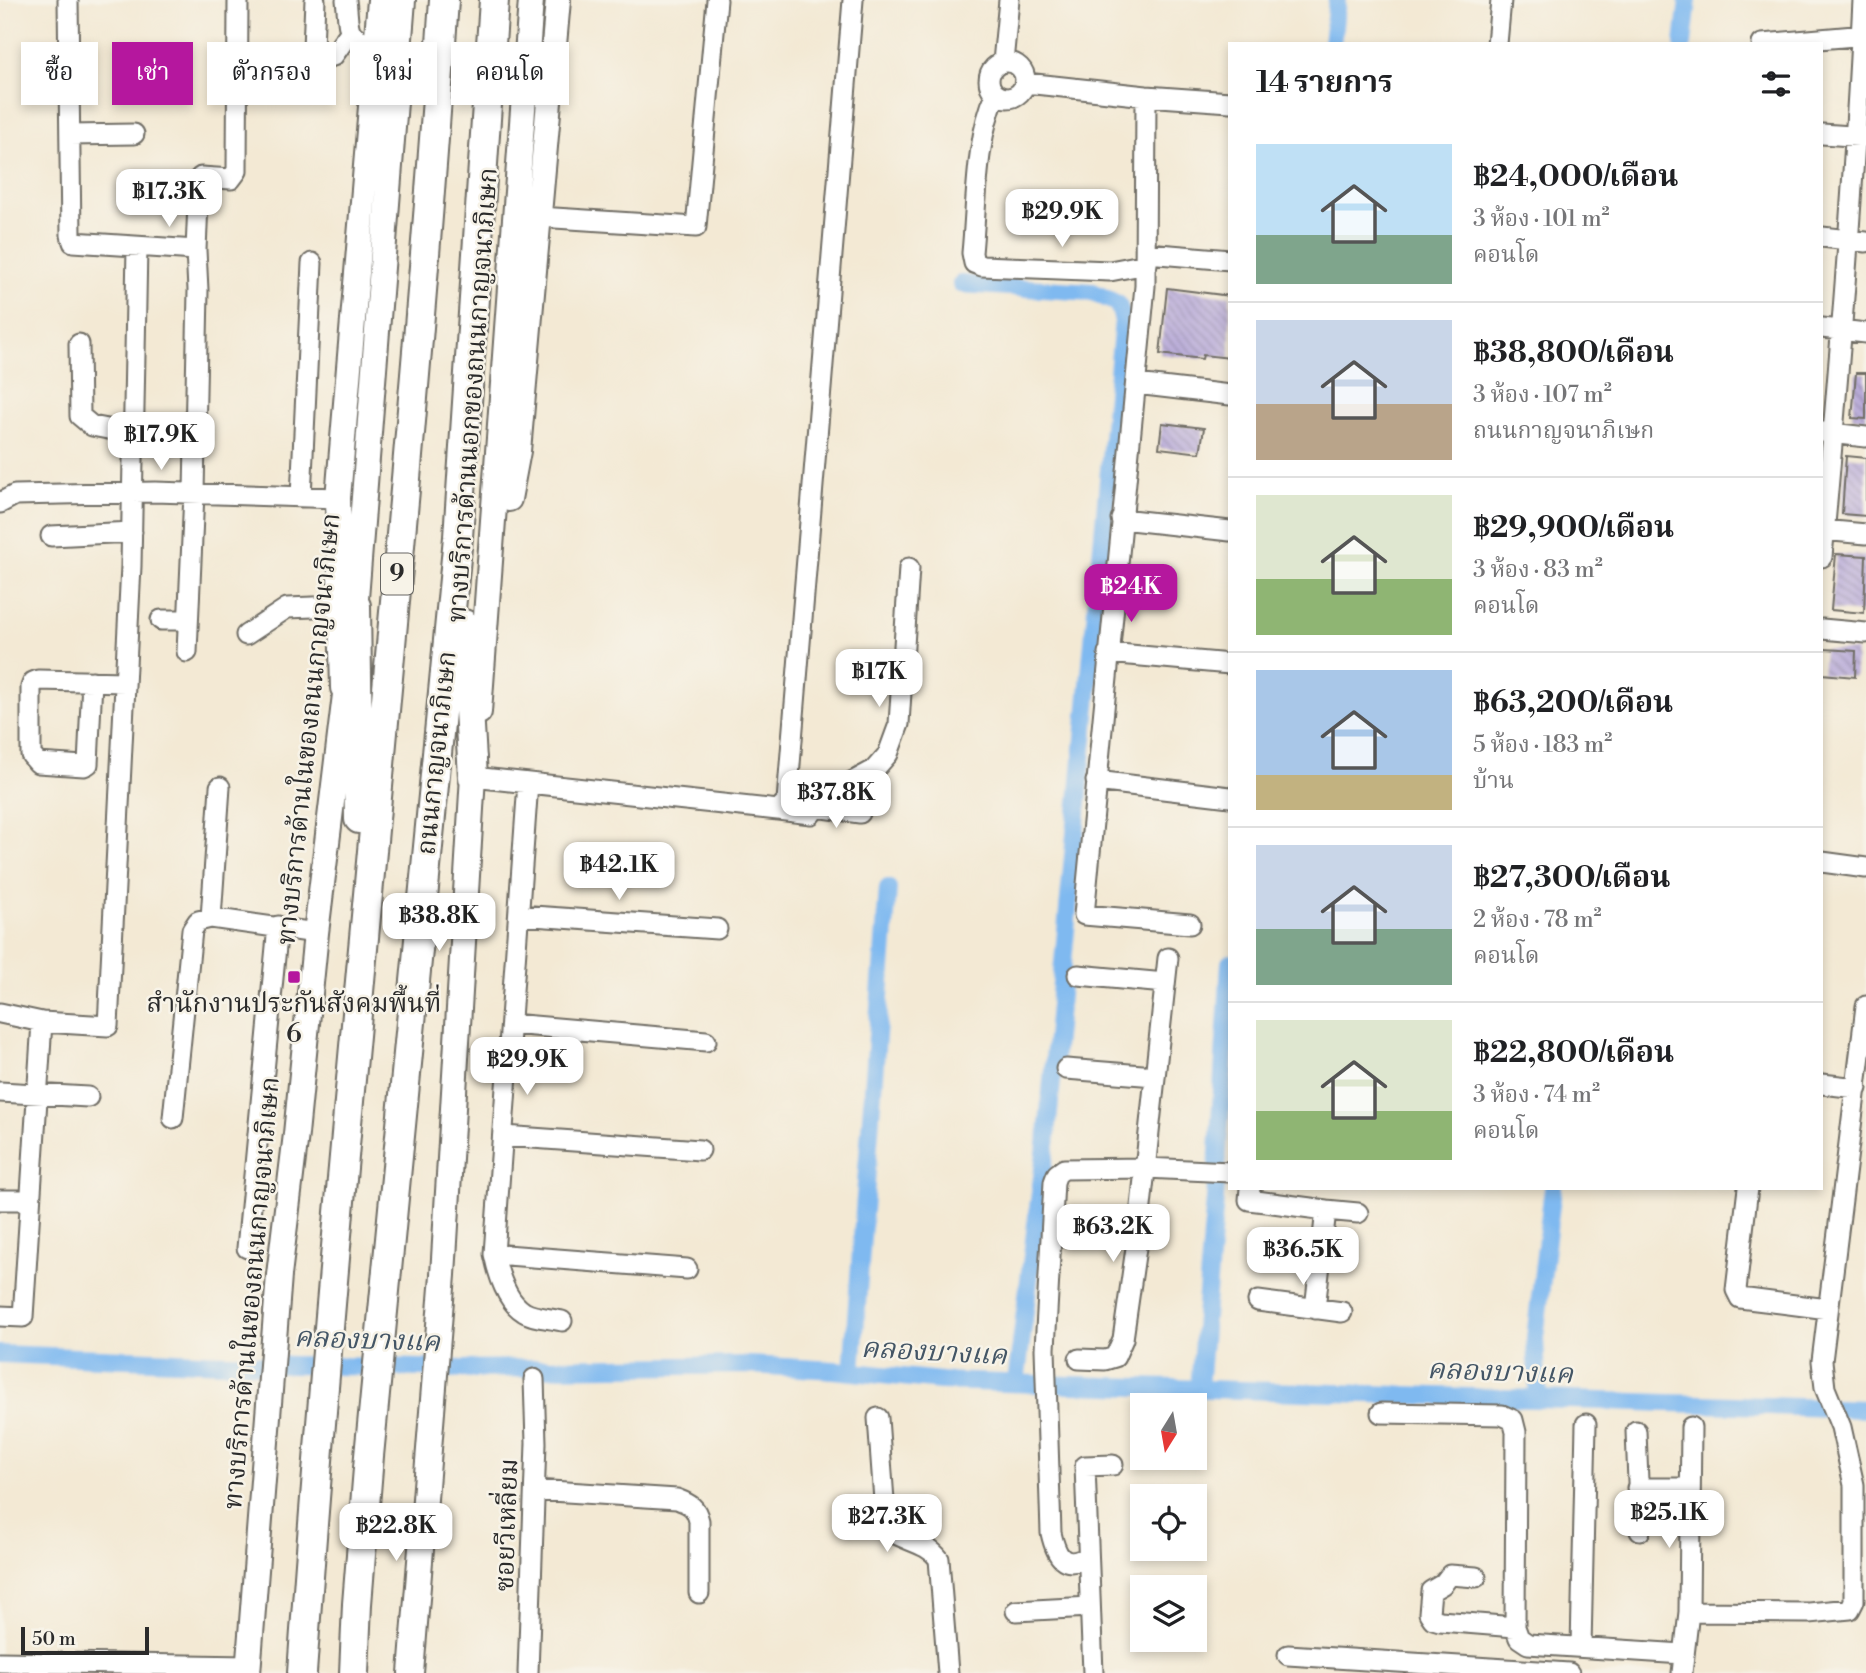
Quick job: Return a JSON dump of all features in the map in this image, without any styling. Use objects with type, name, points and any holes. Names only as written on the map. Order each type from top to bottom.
[{"type":"highway","name":"ถนนกาญจนาภิเษก","points":[[302,1673],[318,1450],[432,172],[444,0]]},
{"type":"highway","name":"ถนนกาญจนาภิเษก","points":[[354,1673],[369,1455],[458,537],[494,0]]},
{"type":"highway","points":[[458,537],[473,777]]},
{"type":"highway","points":[[348,606],[360,976]]},
{"type":"main road","points":[[375,42],[380,0]]},
{"type":"main road","name":"ทางบริการด้านในของถนนกาญจนาภิเษก","points":[[249,1669],[279,1275],[344,702],[348,606],[403,0]]},
{"type":"main road","name":"ทางบริการด้านนอกของถนนกาญจนาภิเษก","points":[[411,1672],[443,1275],[473,777],[531,0]]},
{"type":"main road","points":[[485,635],[517,451],[558,0]]},
{"type":"main road","points":[[348,606],[338,498],[370,105]]},
{"type":"street","points":[[68,0],[73,242],[197,250]]},
{"type":"street","points":[[187,652],[194,493],[199,179],[231,179],[237,171],[238,0]]},
{"type":"street","points":[[315,0],[313,48],[317,53],[324,58],[333,56],[350,32]]},
{"type":"street","points":[[346,0],[350,32],[356,39],[366,42]]},
{"type":"street","points":[[539,217],[696,227],[717,0]]},
{"type":"street","points":[[778,810],[787,801],[853,0]]},
{"type":"street","points":[[1003,62],[1009,0]]},
{"type":"street","points":[[1497,42],[1501,0]]},
{"type":"street","points":[[1863,0],[1858,241],[1828,433],[1823,530],[1866,534]]},
{"type":"street","points":[[1785,42],[1864,35]]},
{"type":"street","points":[[1010,61],[1020,66],[1026,77],[1026,83],[1017,96],[1006,98],[992,89],[989,76],[992,70],[1003,62],[1010,61]]},
{"type":"street","points":[[1026,83],[1228,102]]},
{"type":"street","points":[[996,94],[988,114],[983,140],[972,253],[974,263],[982,266],[1110,271],[1147,258],[1228,260]]},
{"type":"street","points":[[1146,96],[1147,258],[1084,915],[1190,924]]},
{"type":"street","points":[[70,135],[134,134]]},
{"type":"street","points":[[1823,134],[1861,136]]},
{"type":"street","points":[[1823,237],[1858,241]]},
{"type":"street","points":[[0,1013],[42,1021],[108,1027],[133,492],[137,247]]},
{"type":"street","points":[[301,496],[312,263]]},
{"type":"street","points":[[1823,328],[1866,332]]},
{"type":"street","points":[[79,344],[80,416],[92,426],[134,434]]},
{"type":"street","points":[[1136,384],[1228,395]]},
{"type":"street","points":[[1828,433],[1866,437]]},
{"type":"street","points":[[0,503],[15,495],[133,492],[338,498]]},
{"type":"street","points":[[1122,519],[1228,531]]},
{"type":"street","points":[[51,536],[131,532]]},
{"type":"street","points":[[473,777],[807,815],[829,793],[874,770],[888,754],[898,724],[909,568]]},
{"type":"street","points":[[246,635],[287,608],[348,606]]},
{"type":"street","points":[[161,620],[188,621]]},
{"type":"street","points":[[1823,629],[1866,633]]},
{"type":"street","points":[[1108,653],[1228,664]]},
{"type":"street","points":[[92,681],[88,764],[38,763],[31,755],[33,682],[38,680],[92,681],[125,682]]},
{"type":"street","points":[[1096,781],[1228,797]]},
{"type":"street","points":[[528,783],[494,1254],[498,1275],[506,1293],[524,1312],[562,1321]]},
{"type":"street","points":[[211,918],[220,788]]},
{"type":"street","points":[[816,807],[860,813]]},
{"type":"street","points":[[1823,862],[1866,868]]},
{"type":"street","points":[[519,915],[717,929]]},
{"type":"street","points":[[173,1118],[192,930],[198,921],[211,918],[316,933]]},
{"type":"street","points":[[247,1248],[278,926]]},
{"type":"street","points":[[1079,1359],[1105,1360],[1115,1357],[1120,1349],[1146,1168],[1168,958]]},
{"type":"street","points":[[1078,975],[1165,983]]},
{"type":"street","points":[[1689,1612],[1809,1613],[1850,1609],[1854,1601],[1854,1485],[1841,1427],[1825,1388],[1822,1361],[1866,1006]]},
{"type":"street","points":[[0,1316],[23,1317],[42,1021]]},
{"type":"street","points":[[511,1024],[706,1041]]},
{"type":"street","points":[[1066,1069],[1155,1076]]},
{"type":"street","points":[[1823,1084],[1857,1088]]},
{"type":"street","points":[[0,1092],[88,1097]]},
{"type":"street","points":[[504,1136],[700,1150]]},
{"type":"street","points":[[1088,1556],[1076,1562],[1060,1558],[1056,1552],[1049,1503],[1045,1349],[1052,1191],[1057,1174],[1064,1169],[1146,1168],[1228,1172]]},
{"type":"street","points":[[1250,1190],[1249,1200],[1358,1213]]},
{"type":"street","points":[[1748,1190],[1736,1290],[1738,1296],[1828,1309]]},
{"type":"street","points":[[0,1200],[30,1200]]},
{"type":"street","points":[[1315,1308],[1326,1210]]},
{"type":"street","points":[[494,1254],[687,1269]]},
{"type":"street","points":[[1258,1301],[1342,1312]]},
{"type":"street","name":"ซอยวีเหลี่ยม","points":[[528,1673],[535,1490],[534,1379]]},
{"type":"street","points":[[1381,1413],[1502,1415],[1513,1420],[1516,1432],[1515,1627],[1519,1638],[1528,1644],[1581,1647],[1683,1664],[1689,1612],[1691,1427]]},
{"type":"street","points":[[878,1418],[886,1528],[895,1535],[933,1551],[939,1559],[948,1673]]},
{"type":"street","points":[[1581,1647],[1587,1424]]},
{"type":"street","points":[[1636,1431],[1640,1531]]},
{"type":"street","points":[[1093,1673],[1085,1466],[1113,1465]]},
{"type":"street","points":[[1637,1488],[1690,1488]]},
{"type":"street","points":[[535,1490],[677,1499],[691,1505],[697,1511],[699,1521],[699,1592]]},
{"type":"street","points":[[1476,1577],[1450,1575],[1443,1584],[1431,1591],[1429,1613],[1433,1619],[1515,1627]]},
{"type":"street","points":[[1016,1611],[1090,1607]]},
{"type":"street","points":[[1288,1655],[1569,1673]]},
{"type":"street","points":[[0,1662],[249,1669]]},
{"type":"building","points":[[1167,288],[1228,296],[1228,358],[1203,355],[1202,359],[1160,354]]},
{"type":"building","points":[[1856,373],[1866,373],[1866,419],[1852,418]]},
{"type":"building","points":[[1162,423],[1204,428],[1200,453],[1159,448]]},
{"type":"building","points":[[1846,456],[1866,458],[1866,516],[1842,514]]},
{"type":"building","points":[[1836,554],[1866,556],[1864,613],[1831,610]]},
{"type":"building","points":[[1824,649],[1856,651],[1855,677],[1823,674]]},
{"type":"waterway","points":[[1332,42],[1337,0]]},
{"type":"waterway","points":[[1683,42],[1688,0]]},
{"type":"waterway","points":[[961,284],[1093,292],[1118,304],[1123,320],[1046,1145],[1016,1383]]},
{"type":"waterway","points":[[852,1372],[888,888]]},
{"type":"waterway","points":[[1199,1388],[1228,994]]},
{"type":"waterway","points":[[1538,1398],[1535,1338],[1553,1190]]},
{"type":"waterway","name":"คลองบางแค","points":[[0,1354],[463,1369],[751,1365],[941,1381],[1866,1409]]},
{"type":"place","name":"สำนักงานประกันสังคมพื้นที่ 6","points":[[294,977]]}]
